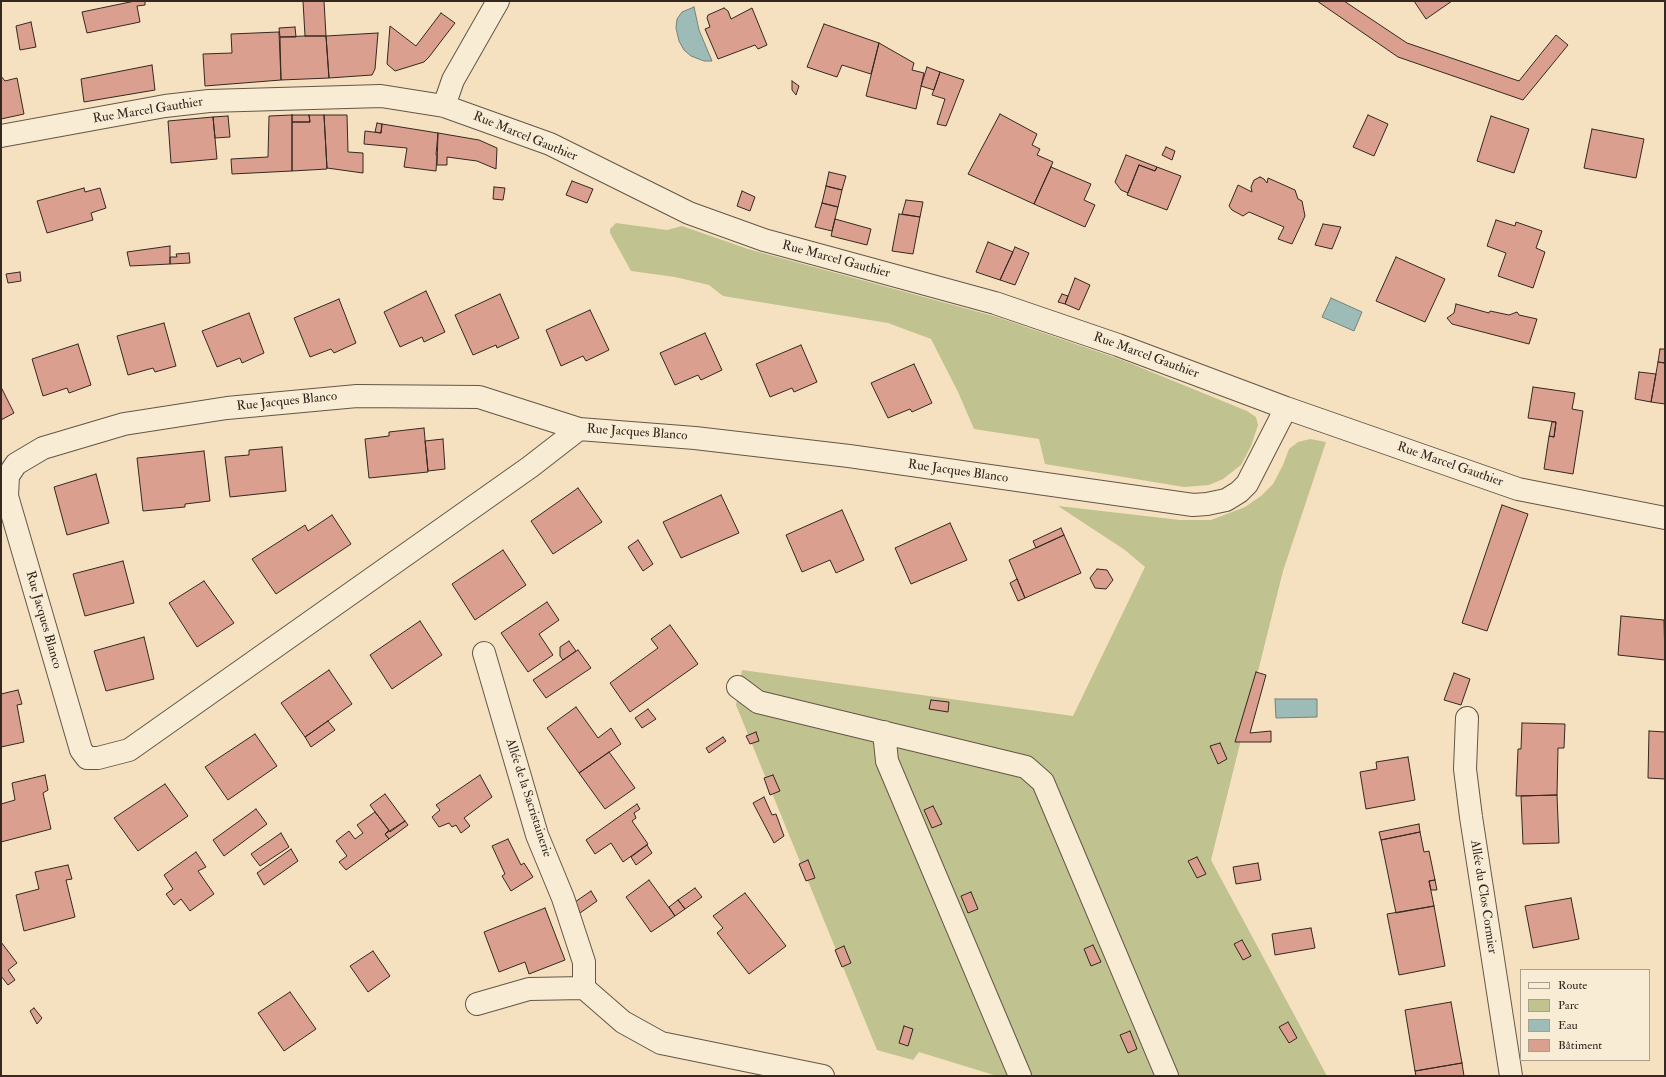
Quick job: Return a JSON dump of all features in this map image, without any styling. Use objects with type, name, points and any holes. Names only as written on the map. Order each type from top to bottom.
[{"type":"street","points":[[444,106],[453,80],[498,1]]},
{"type":"street","name":"Rue Marcel Gauthier","points":[[1,136],[165,106],[209,101],[381,96],[444,106],[550,144],[689,213],[764,240],[994,303],[1118,345],[1286,408],[1518,489],[1665,518]]},
{"type":"street","name":"Rue Jacques Blanco","points":[[579,429],[530,467],[129,750],[110,757],[87,758],[81,750],[7,496],[8,476],[16,464],[43,448],[124,424],[227,408],[357,396],[479,397],[579,429],[695,438],[849,456],[1193,504],[1207,504],[1226,500],[1239,492],[1247,484],[1286,408]]},
{"type":"street","name":"Allée de la Sacristainerie","points":[[484,653],[537,835],[563,898],[584,962],[584,988]]},
{"type":"street","points":[[738,687],[758,702],[1026,767],[1043,782],[1167,1076]]},
{"type":"street","name":"Allée du Clos Cormier","points":[[1466,718],[1465,769],[1470,817],[1511,1076]]},
{"type":"street","points":[[884,732],[886,761],[1020,1076]]},
{"type":"street","points":[[477,1004],[529,989],[584,988],[623,1022],[661,1043],[823,1076]]},
{"type":"green space","points":[[616,223],[667,230],[682,226],[748,249],[997,317],[1122,360],[1247,411],[1256,417],[1258,425],[1251,446],[1241,465],[1223,479],[1209,485],[1184,487],[1045,464],[1039,439],[974,429],[958,392],[931,339],[888,323],[723,296],[709,285],[675,277],[631,271],[610,233],[610,229]]},
{"type":"green space","points":[[1310,439],[1326,442],[1283,571],[1211,860],[1327,1076],[997,1076],[919,1052],[913,1060],[877,1050],[736,705],[742,670],[1073,716],[1145,567],[1125,550],[1058,506],[1180,520],[1211,520],[1245,507],[1261,496],[1273,484],[1289,449],[1298,442]]},
{"type":"water","points":[[694,7],[699,30],[712,61],[704,61],[691,56],[684,50],[679,41],[676,28],[677,19],[682,12]]},
{"type":"water","points":[[1331,298],[1362,312],[1354,331],[1322,317]]},
{"type":"water","points":[[1275,699],[1317,699],[1317,717],[1276,718]]},
{"type":"building","points":[[135,1],[145,1],[145,5],[137,6],[140,22],[87,33],[82,12]]},
{"type":"building","points":[[303,1],[324,1],[326,36],[305,36]]},
{"type":"building","points":[[1317,1],[1344,1],[1407,43],[1519,81],[1556,35],[1568,45],[1523,100],[1398,57]]},
{"type":"building","points":[[1414,1],[1452,1],[1426,19]]},
{"type":"building","points":[[724,8],[728,11],[731,19],[752,8],[767,45],[758,49],[755,45],[718,59],[705,29],[710,27],[707,18],[708,15]]},
{"type":"building","points":[[441,13],[455,23],[424,62],[395,71],[387,64],[390,26],[416,46]]},
{"type":"building","points":[[31,22],[36,47],[20,50],[16,26]]},
{"type":"building","points":[[824,24],[879,43],[871,74],[842,65],[837,77],[807,67]]},
{"type":"building","points":[[295,27],[296,37],[280,37],[279,28]]},
{"type":"building","points":[[279,32],[281,80],[205,86],[203,54],[232,53],[231,34]]},
{"type":"building","points":[[378,33],[375,69],[372,75],[329,78],[326,36]]},
{"type":"building","points":[[326,36],[329,78],[281,80],[280,37]]},
{"type":"building","points":[[879,43],[914,63],[912,70],[924,73],[916,109],[866,96]]},
{"type":"building","points":[[152,65],[155,90],[84,102],[81,79]]},
{"type":"building","points":[[927,67],[940,72],[934,90],[921,86]]},
{"type":"building","points":[[940,72],[964,80],[946,126],[937,124],[945,99],[932,95]]},
{"type":"building","points":[[1,76],[5,81],[17,78],[24,114],[1,119]]},
{"type":"building","points":[[792,81],[799,86],[796,95],[792,90]]},
{"type":"building","points":[[1000,114],[1037,134],[1032,145],[1040,149],[1037,155],[1053,162],[1034,204],[968,174]]},
{"type":"building","points":[[292,115],[309,115],[310,122],[292,122]]},
{"type":"building","points":[[292,115],[292,171],[232,174],[231,159],[268,157],[269,116]]},
{"type":"building","points":[[309,115],[324,115],[327,169],[292,171],[292,122],[310,122]]},
{"type":"building","points":[[324,115],[347,115],[348,152],[363,153],[363,173],[327,168]]},
{"type":"building","points":[[1368,115],[1388,124],[1374,156],[1353,147]]},
{"type":"building","points":[[228,116],[230,137],[215,138],[213,117]]},
{"type":"building","points":[[1491,116],[1529,129],[1514,173],[1477,161]]},
{"type":"building","points":[[213,117],[217,159],[171,163],[168,121]]},
{"type":"building","points":[[377,123],[382,124],[381,133],[375,132]]},
{"type":"building","points":[[382,124],[438,133],[436,171],[404,167],[407,148],[364,144],[365,131],[381,133]]},
{"type":"building","points":[[1592,129],[1644,139],[1636,178],[1584,168]]},
{"type":"building","points":[[438,133],[479,140],[497,148],[496,169],[477,161],[447,157],[447,165],[437,165]]},
{"type":"building","points":[[1166,147],[1175,151],[1172,160],[1162,155]]},
{"type":"building","points":[[1126,155],[1157,167],[1155,171],[1139,165],[1128,193],[1121,190],[1115,182]]},
{"type":"building","points":[[1139,165],[1155,171],[1157,167],[1181,176],[1167,210],[1127,195]]},
{"type":"building","points":[[1051,167],[1091,184],[1084,200],[1095,205],[1085,227],[1034,204]]},
{"type":"building","points":[[829,172],[846,176],[842,190],[826,186]]},
{"type":"building","points":[[1260,177],[1267,183],[1268,178],[1295,190],[1298,199],[1302,201],[1305,216],[1292,244],[1278,239],[1284,227],[1249,212],[1243,216],[1232,210],[1229,206],[1238,185],[1252,192],[1251,187],[1254,180]]},
{"type":"building","points":[[572,181],[593,189],[587,203],[566,195]]},
{"type":"building","points":[[826,186],[842,190],[838,207],[822,203]]},
{"type":"building","points":[[494,187],[505,188],[503,200],[493,199]]},
{"type":"building","points":[[84,188],[85,192],[100,188],[106,208],[91,213],[93,220],[47,233],[37,201]]},
{"type":"building","points":[[742,191],[755,197],[750,211],[737,206]]},
{"type":"building","points":[[906,200],[923,202],[920,217],[902,214]]},
{"type":"building","points":[[822,203],[838,207],[832,231],[815,227]]},
{"type":"building","points":[[899,214],[920,217],[913,254],[892,251]]},
{"type":"building","points":[[835,219],[871,229],[867,245],[831,236]]},
{"type":"building","points":[[1496,220],[1515,226],[1516,222],[1542,231],[1536,248],[1545,252],[1533,288],[1498,276],[1506,253],[1487,246]]},
{"type":"building","points":[[1323,224],[1341,227],[1332,249],[1315,245]]},
{"type":"building","points":[[988,242],[1013,252],[1000,280],[976,272]]},
{"type":"building","points":[[170,246],[170,264],[130,266],[127,252]]},
{"type":"building","points":[[1015,247],[1029,253],[1015,285],[1000,280]]},
{"type":"building","points":[[189,253],[190,263],[170,264],[170,257],[177,257],[176,254]]},
{"type":"building","points":[[1396,257],[1445,279],[1425,322],[1376,301]]},
{"type":"building","points":[[20,272],[21,281],[8,283],[6,274]]},
{"type":"building","points":[[1075,278],[1090,285],[1079,310],[1065,304]]},
{"type":"building","points":[[426,291],[445,332],[424,342],[422,337],[400,347],[384,312]]},
{"type":"building","points":[[500,294],[519,338],[497,348],[496,345],[473,355],[455,315]]},
{"type":"building","points":[[1062,294],[1068,296],[1065,304],[1058,302]]},
{"type":"building","points":[[339,299],[356,343],[334,353],[331,349],[310,357],[294,318]]},
{"type":"building","points":[[1456,304],[1489,313],[1490,311],[1509,315],[1517,312],[1519,315],[1537,319],[1529,344],[1452,324],[1447,318],[1454,313]]},
{"type":"building","points":[[590,310],[609,350],[586,361],[583,356],[561,366],[546,330]]},
{"type":"building","points":[[249,313],[264,353],[242,363],[240,358],[217,367],[202,331]]},
{"type":"building","points":[[164,323],[176,366],[155,372],[153,368],[128,375],[117,336]]},
{"type":"building","points":[[705,333],[722,370],[701,380],[698,375],[675,385],[660,353]]},
{"type":"building","points":[[78,344],[91,385],[69,393],[67,388],[43,396],[32,359]]},
{"type":"building","points":[[801,345],[817,382],[794,392],[792,388],[770,397],[756,364]]},
{"type":"building","points":[[1660,349],[1665,349],[1665,363],[1658,362]]},
{"type":"building","points":[[1658,362],[1665,363],[1665,404],[1651,402]]},
{"type":"building","points":[[914,364],[932,403],[912,412],[910,409],[888,418],[871,383]]},
{"type":"building","points":[[1639,372],[1656,374],[1651,402],[1635,399]]},
{"type":"building","points":[[1,387],[14,413],[1,420]]},
{"type":"building","points":[[1533,387],[1575,393],[1572,409],[1583,411],[1573,474],[1544,469],[1549,436],[1554,437],[1556,422],[1528,418]]},
{"type":"building","points":[[1552,422],[1556,422],[1554,437],[1549,436]]},
{"type":"building","points":[[424,428],[428,472],[369,478],[365,439],[389,436],[389,432]]},
{"type":"building","points":[[443,439],[445,469],[428,471],[425,441]]},
{"type":"building","points":[[282,447],[286,491],[230,497],[225,457],[249,455],[249,450]]},
{"type":"building","points":[[204,451],[210,501],[185,504],[185,507],[143,511],[137,458]]},
{"type":"building","points":[[96,474],[109,523],[67,535],[54,487]]},
{"type":"building","points":[[578,488],[602,522],[553,554],[531,521]]},
{"type":"building","points":[[721,495],[739,533],[681,558],[663,522]]},
{"type":"building","points":[[1502,505],[1528,514],[1487,631],[1462,623]]},
{"type":"building","points":[[842,510],[864,560],[836,573],[830,560],[802,572],[786,535]]},
{"type":"building","points":[[332,515],[351,544],[276,594],[252,559],[305,525],[308,531]]},
{"type":"building","points":[[950,523],[967,560],[911,584],[895,548]]},
{"type":"building","points":[[1061,528],[1064,535],[1036,548],[1033,541]]},
{"type":"building","points":[[1064,535],[1081,573],[1025,598],[1009,560]]},
{"type":"building","points":[[638,540],[653,564],[643,571],[628,547]]},
{"type":"building","points":[[503,550],[526,585],[475,620],[452,584]]},
{"type":"building","points":[[123,561],[134,603],[85,616],[73,574]]},
{"type":"building","points":[[1097,569],[1107,570],[1113,580],[1106,589],[1095,588],[1090,578]]},
{"type":"building","points":[[1017,579],[1025,598],[1018,601],[1010,583]]},
{"type":"building","points":[[204,581],[234,623],[197,647],[169,603]]},
{"type":"building","points":[[547,602],[559,620],[539,634],[553,655],[528,672],[501,633]]},
{"type":"building","points":[[1621,616],[1664,620],[1665,660],[1618,655]]},
{"type":"building","points":[[420,621],[442,655],[392,689],[370,655]]},
{"type":"building","points":[[670,625],[698,664],[630,712],[610,683],[658,648],[651,639]]},
{"type":"building","points":[[144,637],[154,679],[106,691],[94,651]]},
{"type":"building","points":[[569,641],[576,651],[563,660],[560,656],[560,647]]},
{"type":"building","points":[[578,650],[591,668],[546,698],[533,680]]},
{"type":"building","points":[[329,670],[352,704],[305,737],[281,703]]},
{"type":"building","points":[[1256,672],[1266,675],[1250,733],[1271,731],[1271,742],[1235,742]]},
{"type":"building","points":[[1454,673],[1470,679],[1461,705],[1444,700]]},
{"type":"building","points":[[18,690],[22,704],[17,705],[24,742],[1,747],[1,694]]},
{"type":"building","points":[[931,700],[949,702],[948,712],[929,709]]},
{"type":"building","points":[[576,707],[598,738],[611,728],[621,744],[579,773],[547,728]]},
{"type":"building","points":[[648,709],[656,719],[642,728],[635,718]]},
{"type":"building","points":[[328,721],[335,730],[311,747],[305,737]]},
{"type":"building","points":[[1522,723],[1565,724],[1564,748],[1558,748],[1557,795],[1516,796],[1518,749],[1521,749]]},
{"type":"building","points":[[1649,731],[1665,732],[1665,779],[1648,778]]},
{"type":"building","points":[[756,732],[759,741],[750,744],[746,736]]},
{"type":"building","points":[[255,734],[277,766],[228,800],[205,767]]},
{"type":"building","points":[[723,737],[726,741],[709,753],[706,748]]},
{"type":"building","points":[[1220,743],[1227,759],[1218,764],[1210,746]]},
{"type":"building","points":[[609,752],[635,788],[605,809],[579,773]]},
{"type":"building","points":[[1408,757],[1415,800],[1366,809],[1360,772],[1377,769],[1376,762]]},
{"type":"building","points":[[45,775],[48,790],[43,793],[51,829],[1,842],[1,804],[15,800],[12,783]]},
{"type":"building","points":[[480,775],[492,797],[464,818],[470,826],[461,833],[456,825],[452,827],[449,823],[439,827],[432,817],[440,810],[436,805]]},
{"type":"building","points":[[773,775],[780,791],[770,795],[764,778]]},
{"type":"building","points":[[165,784],[188,816],[138,851],[114,818]]},
{"type":"building","points":[[385,794],[405,821],[390,832],[370,805]]},
{"type":"building","points":[[1557,795],[1559,843],[1523,844],[1521,796]]},
{"type":"building","points":[[764,797],[772,815],[776,814],[784,836],[774,843],[753,803]]},
{"type":"building","points":[[637,804],[640,809],[634,813],[636,818],[632,821],[648,844],[623,862],[611,843],[595,854],[586,840]]},
{"type":"building","points":[[933,806],[942,824],[932,828],[924,810]]},
{"type":"building","points":[[256,809],[267,824],[224,856],[213,840]]},
{"type":"building","points":[[375,812],[389,830],[385,834],[389,839],[346,870],[339,862],[347,856],[336,841],[349,831],[355,839],[363,833],[357,825]]},
{"type":"building","points":[[405,821],[408,825],[389,839],[385,834]]},
{"type":"building","points":[[1419,824],[1420,832],[1381,840],[1379,832]]},
{"type":"building","points":[[1420,832],[1424,852],[1429,851],[1435,880],[1429,881],[1434,906],[1396,913],[1381,840]]},
{"type":"building","points":[[281,833],[289,847],[260,866],[251,854]]},
{"type":"building","points":[[508,839],[521,865],[524,863],[533,877],[511,891],[502,876],[505,874],[492,846]]},
{"type":"building","points":[[647,845],[652,853],[636,865],[631,857]]},
{"type":"building","points":[[291,849],[298,861],[264,885],[257,873]]},
{"type":"building","points":[[196,852],[206,867],[198,871],[214,894],[190,911],[181,899],[174,905],[166,894],[173,889],[164,875]]},
{"type":"building","points":[[1197,857],[1206,874],[1197,878],[1188,861]]},
{"type":"building","points":[[808,860],[815,878],[806,881],[799,864]]},
{"type":"building","points":[[1258,863],[1261,880],[1236,884],[1233,867]]},
{"type":"building","points":[[68,865],[72,879],[66,880],[75,917],[24,931],[16,895],[39,889],[35,872]]},
{"type":"building","points":[[649,880],[675,916],[651,932],[626,897]]},
{"type":"building","points":[[1435,880],[1437,890],[1431,890],[1429,881]]},
{"type":"building","points":[[695,888],[702,897],[685,909],[678,900]]},
{"type":"building","points":[[591,891],[597,901],[580,913],[575,902]]},
{"type":"building","points":[[971,892],[978,909],[968,913],[961,896]]},
{"type":"building","points":[[745,893],[786,946],[749,974],[717,933],[723,928],[713,916]]},
{"type":"building","points":[[1571,898],[1579,939],[1533,948],[1525,906]]},
{"type":"building","points":[[678,900],[685,909],[675,916],[669,907]]},
{"type":"building","points":[[1434,906],[1445,966],[1399,975],[1387,914]]},
{"type":"building","points":[[545,908],[565,960],[529,974],[525,962],[499,972],[484,932]]},
{"type":"building","points":[[1311,928],[1315,948],[1275,955],[1272,934]]},
{"type":"building","points":[[1242,940],[1251,956],[1243,960],[1234,944]]},
{"type":"building","points":[[1,942],[17,963],[8,970],[15,980],[8,985],[1,976]]},
{"type":"building","points":[[1093,945],[1101,962],[1091,966],[1084,949]]},
{"type":"building","points":[[844,946],[851,963],[842,967],[835,950]]},
{"type":"building","points":[[373,951],[390,976],[368,992],[350,966]]},
{"type":"building","points":[[290,992],[316,1029],[284,1051],[258,1013]]},
{"type":"building","points":[[1451,1002],[1462,1063],[1415,1071],[1405,1010]]},
{"type":"building","points":[[34,1008],[42,1018],[37,1024],[30,1011]]},
{"type":"building","points":[[1288,1022],[1297,1038],[1289,1043],[1279,1027]]},
{"type":"building","points":[[904,1026],[913,1029],[908,1046],[899,1043]]},
{"type":"building","points":[[1130,1031],[1137,1049],[1128,1053],[1120,1035]]},
{"type":"building","points":[[1462,1063],[1464,1076],[1416,1076],[1415,1071]]}]
